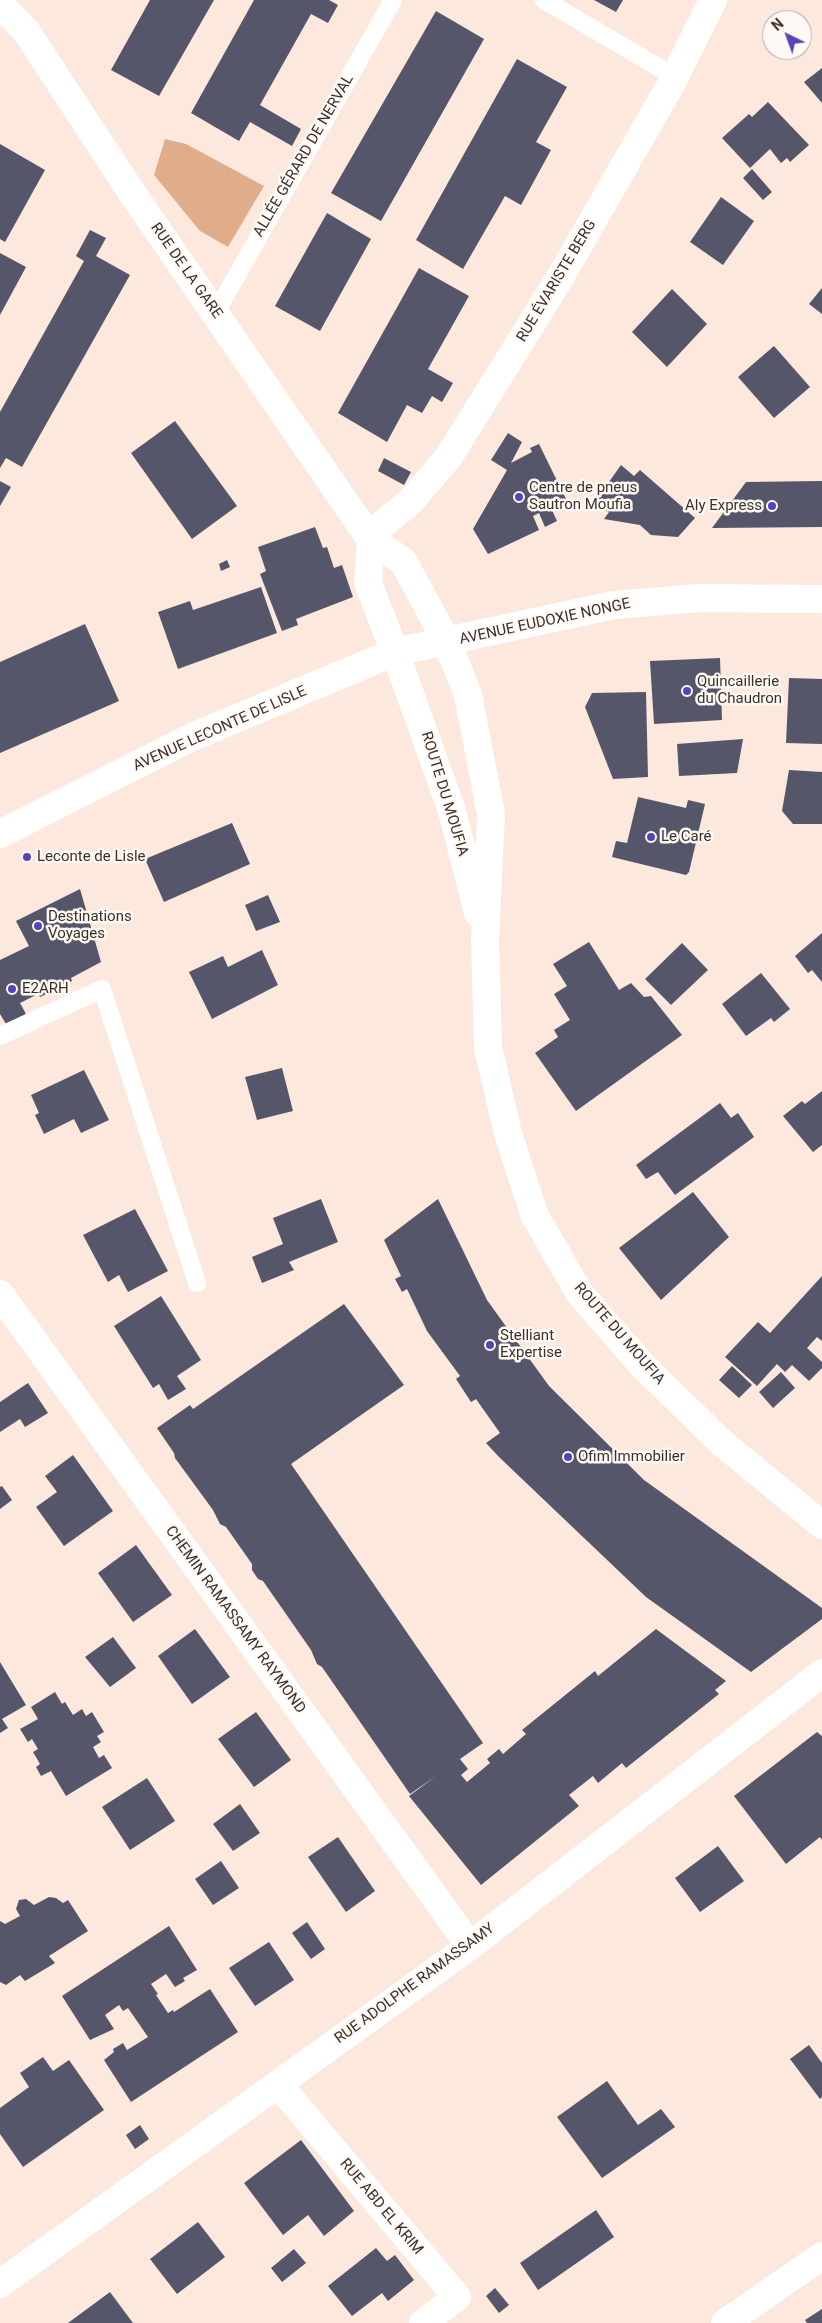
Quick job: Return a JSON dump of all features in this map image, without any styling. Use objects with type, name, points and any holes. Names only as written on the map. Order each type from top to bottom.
[{"type":"street","name":"RUE ÉVARISTE BERG","points":[[370,538],[409,504],[448,458],[561,276],[675,76],[713,0]]},
{"type":"street","name":"RUE DE LA GARE","points":[[11,7],[132,193],[216,312],[370,538],[403,561],[447,642]]},
{"type":"street","points":[[370,538],[368,583],[395,652]]},
{"type":"street","name":"AVENUE EUDOXIE NONGE","points":[[447,642],[614,605],[698,598],[822,599]]},
{"type":"street","name":"AVENUE LECONTE DE LISLE","points":[[0,834],[192,738],[395,652],[447,642]]},
{"type":"street","name":"ROUTE DU MOUFIA","points":[[447,642],[468,696],[491,814],[485,939],[488,1047],[508,1134],[535,1216],[580,1294],[643,1366],[722,1443],[822,1525]]},
{"type":"street","name":"ROUTE DU MOUFIA","points":[[395,652],[452,811],[485,939]]},
{"type":"street","name":"CHEMIN RAMASSAMY RAYMOND","points":[[0,1294],[470,1946]]},
{"type":"street","name":"RUE ADOLPHE RAMASSAMY","points":[[0,2284],[470,1946],[822,1673]]},
{"type":"street","name":"RUE ABD EL KRIM","points":[[278,2084],[457,2296],[423,2323]]},
{"type":"street","points":[[725,2323],[822,2256]]},
{"type":"lane","name":"ALLÉE GÉRARD DE NERVAL","points":[[216,312],[393,0]]},
{"type":"lane","points":[[544,0],[675,76]]},
{"type":"lane","points":[[0,1036],[102,989],[197,1283]]},
{"type":"shaded area","points":[[165,139],[186,144],[264,186],[228,247],[200,231],[154,175]]},
{"type":"building","points":[[150,0],[214,0],[159,96],[111,70]]},
{"type":"building","points":[[254,0],[329,0],[338,5],[328,23],[311,14],[260,105],[301,129],[292,146],[250,122],[239,141],[191,113]]},
{"type":"building","points":[[594,0],[623,0],[616,12]]},
{"type":"building","points":[[436,11],[484,39],[381,221],[331,193]]},
{"type":"building","points":[[517,59],[567,87],[536,142],[551,150],[521,205],[505,196],[463,269],[416,240]]},
{"type":"building","points":[[822,68],[822,103],[804,82]]},
{"type":"building","points":[[768,102],[809,145],[790,162],[787,158],[781,163],[770,149],[750,168],[722,138],[749,114],[752,117]]},
{"type":"building","points":[[0,144],[45,170],[5,242],[0,239]]},
{"type":"building","points":[[752,169],[772,192],[763,200],[743,178]]},
{"type":"building","points":[[721,197],[754,221],[723,265],[690,242]]},
{"type":"building","points":[[327,213],[371,239],[320,331],[275,306]]},
{"type":"building","points":[[90,230],[106,238],[96,256],[130,275],[22,467],[6,458],[0,468],[0,412],[84,261],[76,256]]},
{"type":"building","points":[[0,253],[26,267],[0,315]]},
{"type":"building","points":[[419,268],[469,296],[428,369],[453,383],[442,402],[432,396],[422,413],[407,405],[387,442],[338,413]]},
{"type":"building","points":[[822,288],[822,314],[809,304]]},
{"type":"building","points":[[672,289],[707,324],[667,367],[632,332]]},
{"type":"building","points":[[774,346],[810,387],[774,418],[738,377]]},
{"type":"building","points":[[175,421],[237,506],[192,539],[131,453]]},
{"type":"building","points":[[508,433],[522,442],[511,463],[532,452],[530,448],[539,444],[567,501],[551,508],[557,521],[545,527],[539,513],[533,516],[539,530],[488,554],[473,529],[507,470],[491,460]]},
{"type":"building","points":[[384,458],[411,472],[404,485],[378,471]]},
{"type":"building","points":[[621,465],[634,476],[640,470],[695,518],[678,537],[651,535],[640,525],[604,519],[609,512],[594,503]]},
{"type":"building","points":[[0,481],[11,487],[0,506]]},
{"type":"building","points":[[822,481],[822,527],[712,528],[746,482]]},
{"type":"building","points":[[315,527],[323,548],[327,547],[334,568],[342,565],[353,597],[296,619],[298,625],[282,631],[260,574],[266,571],[258,547]]},
{"type":"building","points":[[227,560],[230,567],[221,571],[219,564]]},
{"type":"building","points":[[261,587],[277,633],[178,669],[158,612],[190,601],[193,610]]},
{"type":"building","points":[[85,624],[119,701],[0,753],[0,662]]},
{"type":"building","points":[[720,658],[722,720],[654,724],[650,661]]},
{"type":"building","points":[[789,678],[822,679],[822,744],[786,743]]},
{"type":"building","points":[[646,692],[648,777],[613,779],[585,707],[592,693]]},
{"type":"building","points":[[743,739],[737,773],[679,776],[677,744]]},
{"type":"building","points":[[789,770],[822,772],[822,824],[793,824],[782,811]]},
{"type":"building","points":[[638,797],[686,808],[688,800],[705,804],[689,872],[686,875],[612,857],[616,841],[627,843]]},
{"type":"building","points":[[232,823],[250,864],[164,902],[145,859]]},
{"type":"building","points":[[80,889],[101,962],[71,978],[72,981],[61,986],[59,983],[49,988],[51,992],[40,997],[38,994],[20,1003],[26,1014],[6,1024],[0,1014],[0,960],[29,946],[16,921]]},
{"type":"building","points":[[268,895],[280,922],[256,931],[245,905]]},
{"type":"building","points":[[822,933],[822,982],[812,970],[808,973],[795,956]]},
{"type":"building","points":[[589,942],[619,990],[631,983],[644,997],[651,996],[682,1035],[576,1111],[535,1053],[558,1037],[554,1030],[570,1020],[554,994],[567,986],[553,964]]},
{"type":"building","points":[[682,943],[708,970],[671,1005],[645,979]]},
{"type":"building","points":[[262,950],[278,985],[212,1019],[189,972],[223,956],[228,967]]},
{"type":"building","points":[[761,973],[790,1009],[774,1022],[771,1018],[746,1036],[722,1004]]},
{"type":"building","points":[[282,1068],[293,1111],[257,1120],[245,1077]]},
{"type":"building","points":[[84,1070],[109,1120],[81,1133],[74,1119],[44,1134],[35,1115],[39,1113],[31,1095]]},
{"type":"building","points":[[822,1091],[822,1145],[813,1152],[783,1116],[802,1101],[805,1104]]},
{"type":"building","points":[[720,1103],[731,1118],[738,1113],[754,1137],[675,1195],[658,1172],[646,1179],[636,1165]]},
{"type":"building","points":[[693,1192],[729,1237],[661,1300],[619,1248]]},
{"type":"building","points":[[321,1199],[338,1242],[289,1262],[294,1270],[262,1283],[252,1257],[283,1244],[273,1218]]},
{"type":"building","points":[[438,1199],[487,1300],[549,1386],[644,1480],[822,1608],[822,1619],[751,1672],[646,1597],[486,1443],[500,1433],[476,1399],[471,1402],[456,1379],[460,1376],[427,1331],[407,1289],[402,1292],[395,1279],[401,1276],[384,1240]]},
{"type":"building","points":[[135,1209],[168,1271],[128,1292],[119,1275],[108,1282],[83,1235]]},
{"type":"building","points":[[822,1276],[822,1341],[817,1337],[807,1348],[822,1362],[822,1368],[809,1381],[792,1365],[785,1372],[777,1364],[757,1386],[725,1357],[758,1322],[770,1333]]},
{"type":"building","points":[[161,1296],[201,1360],[177,1376],[186,1389],[168,1400],[159,1384],[153,1388],[114,1326]]},
{"type":"building","points":[[344,1304],[404,1385],[291,1464],[483,1743],[460,1759],[468,1769],[461,1775],[467,1782],[490,1763],[487,1759],[499,1749],[503,1754],[526,1734],[522,1730],[595,1671],[598,1676],[656,1629],[726,1681],[715,1690],[719,1694],[626,1768],[622,1763],[598,1783],[593,1776],[569,1795],[579,1806],[481,1885],[409,1796],[436,1776],[410,1794],[322,1667],[317,1664],[311,1650],[263,1581],[258,1579],[252,1570],[252,1564],[226,1527],[220,1524],[213,1510],[175,1458],[174,1453],[157,1428],[190,1405],[193,1409]]},
{"type":"building","points":[[732,1366],[752,1385],[739,1398],[719,1380]]},
{"type":"building","points":[[781,1372],[795,1388],[773,1408],[759,1392]]},
{"type":"building","points":[[28,1383],[48,1413],[25,1427],[20,1419],[0,1432],[0,1402]]},
{"type":"building","points":[[73,1455],[113,1511],[64,1546],[36,1507],[57,1492],[45,1476]]},
{"type":"building","points":[[2,1486],[12,1500],[0,1509],[0,1487]]},
{"type":"building","points":[[136,1545],[172,1595],[133,1622],[98,1573]]},
{"type":"building","points":[[195,1629],[230,1677],[192,1704],[158,1656]]},
{"type":"building","points":[[113,1637],[136,1668],[110,1687],[85,1657]]},
{"type":"building","points":[[0,1662],[26,1705],[2,1719],[8,1728],[0,1733]]},
{"type":"building","points":[[55,1692],[62,1704],[65,1702],[73,1715],[82,1709],[86,1716],[92,1712],[104,1732],[97,1736],[101,1742],[93,1747],[99,1758],[104,1755],[112,1768],[66,1796],[51,1771],[41,1776],[36,1767],[40,1764],[33,1752],[38,1749],[32,1739],[28,1742],[20,1729],[38,1719],[31,1707]]},
{"type":"building","points":[[256,1712],[291,1760],[254,1787],[218,1739]]},
{"type":"building","points":[[817,1732],[822,1736],[822,1840],[820,1837],[786,1864],[734,1796]]},
{"type":"building","points":[[147,1778],[175,1821],[130,1850],[102,1807]]},
{"type":"building","points":[[240,1804],[260,1833],[233,1851],[213,1824]]},
{"type":"building","points":[[338,1837],[375,1891],[346,1912],[308,1857]]},
{"type":"building","points":[[718,1846],[744,1881],[700,1912],[675,1878]]},
{"type":"building","points":[[221,1861],[239,1888],[213,1905],[195,1879]]},
{"type":"building","points":[[49,1897],[56,1898],[63,1903],[68,1900],[88,1931],[49,1956],[55,1963],[25,1981],[20,1975],[6,1985],[0,1982],[0,1921],[5,1924],[20,1916],[16,1909],[19,1900],[26,1899],[34,1905]]},
{"type":"building","points":[[307,1922],[325,1949],[311,1959],[292,1933]]},
{"type":"building","points":[[169,1926],[197,1970],[183,1978],[185,1981],[175,1987],[166,1974],[151,1984],[158,1994],[156,1995],[168,2013],[173,2010],[174,2012],[210,1989],[238,2032],[131,2102],[104,2060],[114,2052],[113,2049],[123,2043],[127,2050],[148,2037],[128,2008],[123,2011],[119,2005],[105,2015],[114,2029],[90,2040],[62,1996]]},
{"type":"building","points":[[269,1942],[294,1980],[255,2006],[229,1968]]},
{"type":"building","points":[[809,2045],[822,2063],[822,2097],[820,2099],[790,2059]]},
{"type":"building","points":[[43,2057],[53,2071],[69,2060],[104,2110],[23,2167],[0,2134],[0,2108],[29,2087],[20,2073]]},
{"type":"building","points":[[607,2081],[638,2125],[661,2109],[675,2127],[602,2178],[557,2117]]},
{"type":"building","points":[[140,2125],[149,2139],[135,2149],[126,2135]]},
{"type":"building","points":[[301,2140],[354,2211],[324,2236],[308,2215],[283,2235],[244,2183]]},
{"type":"building","points":[[596,2210],[614,2237],[538,2290],[520,2263]]},
{"type":"building","points":[[198,2222],[225,2257],[177,2294],[150,2259]]},
{"type":"building","points":[[376,2248],[387,2261],[395,2255],[414,2280],[388,2301],[382,2293],[352,2316],[328,2286]]},
{"type":"building","points":[[294,2249],[306,2263],[282,2282],[271,2268]]},
{"type":"building","points":[[495,2288],[509,2305],[499,2313],[486,2296]]},
{"type":"building","points":[[110,2292],[133,2323],[68,2323]]},
{"type":"building","points":[[822,2309],[822,2323],[807,2323],[805,2320]]},
{"type":"place","name":"Centre de pneus Sautron Moufia","points":[[519,497]]},
{"type":"place","name":"Aly Express","points":[[772,506]]},
{"type":"place","name":"Quincaillerie du Chaudron","points":[[687,691]]},
{"type":"place","name":"Le Caré","points":[[651,837]]},
{"type":"place","name":"Leconte de Lisle","points":[[27,857]]},
{"type":"place","name":"Destinations Voyages","points":[[38,926]]},
{"type":"place","name":"E2ARH","points":[[12,989]]},
{"type":"place","name":"Stelliant Expertise","points":[[490,1345]]},
{"type":"place","name":"Ofim Immobilier","points":[[568,1457]]}]
